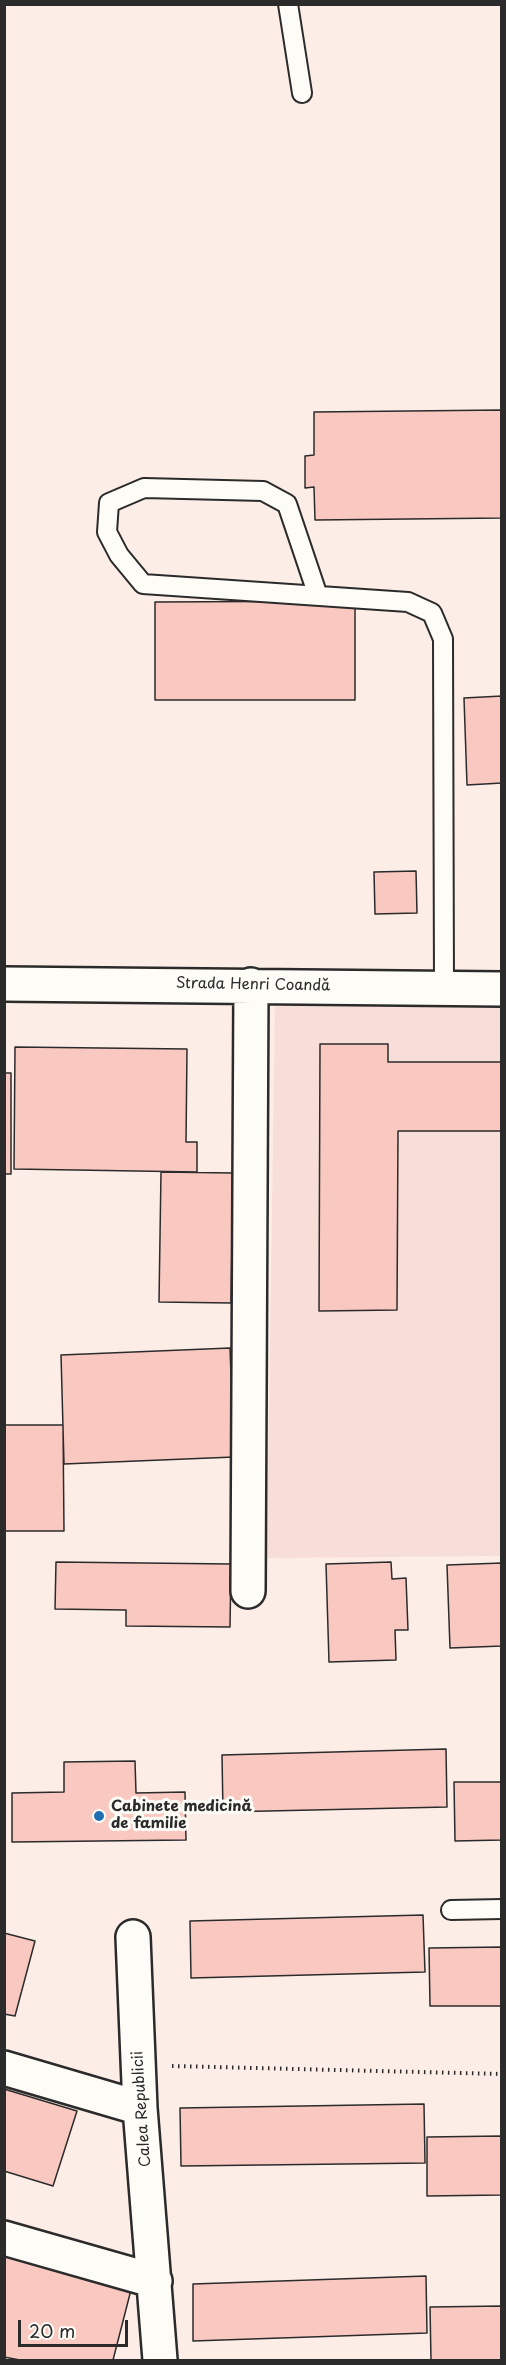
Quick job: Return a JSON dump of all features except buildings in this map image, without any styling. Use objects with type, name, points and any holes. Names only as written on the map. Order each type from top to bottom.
[{"type":"street","name":"Strada Henri Coandă","points":[[4,984],[501,989]]},
{"type":"street","points":[[248,1591],[251,985]]},
{"type":"street","name":"Calea Republicii","points":[[133,1937],[140,2108],[160,2361]]},
{"type":"street","points":[[4,2068],[140,2108]]},
{"type":"street","points":[[4,2238],[155,2281]]},
{"type":"lane","points":[[288,4],[302,93]]},
{"type":"lane","points":[[318,596],[286,504],[263,490],[144,488],[109,503],[107,532],[119,555],[143,584],[318,596],[408,602],[432,612],[443,639],[444,988]]},
{"type":"lane","points":[[451,1910],[501,1909]]},
{"type":"path","points":[[139,2065],[501,2074]]},
{"type":"shaded area","points":[[275,1000],[501,1008],[501,1556],[267,1558]]},
{"type":"place","name":"Cabinete medicină de familie","points":[[99,1816]]}]
